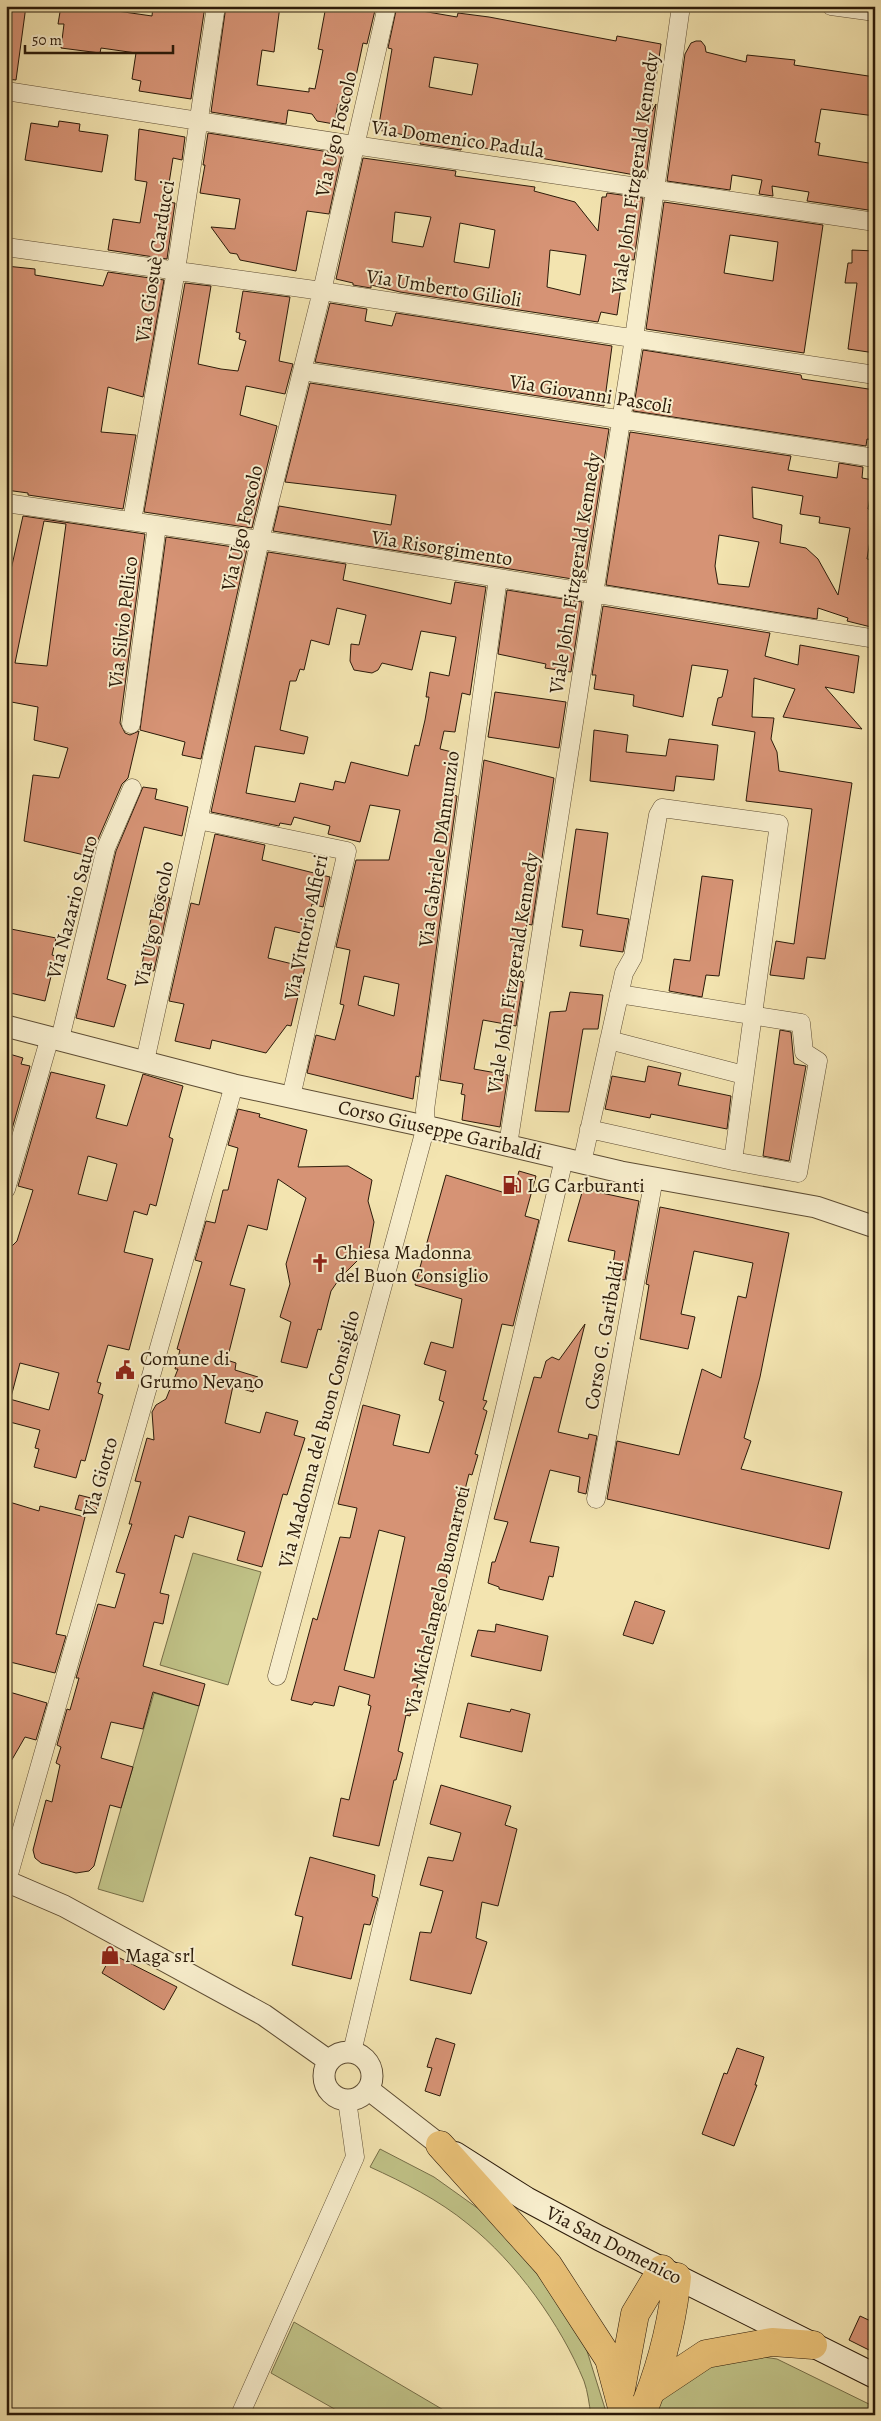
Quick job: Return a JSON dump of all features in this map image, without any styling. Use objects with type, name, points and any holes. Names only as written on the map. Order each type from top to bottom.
[{"type":"highway","points":[[440,2145],[548,2266],[609,2359],[622,2406]]},
{"type":"highway","points":[[622,2406],[635,2314],[669,2273]]},
{"type":"highway","points":[[641,2415],[652,2390],[674,2309],[669,2273]]},
{"type":"highway","points":[[652,2390],[706,2354],[772,2342],[813,2345]]},
{"type":"main road","name":"Via San Domenico","points":[[440,2145],[526,2199],[875,2376]]},
{"type":"street","name":"Via Giosuè Carducci","points":[[132,521],[176,270],[216,6]]},
{"type":"street","name":"Via Ugo Foscolo","points":[[145,1062],[260,540],[322,291],[387,6]]},
{"type":"street","name":"Viale John Fitzgerald Kennedy","points":[[508,1146],[634,338],[681,6]]},
{"type":"street","points":[[831,6],[875,12]]},
{"type":"street","name":"Via Domenico Padula","points":[[6,91],[354,145],[875,222]]},
{"type":"street","name":"Via Umberto Gilioli","points":[[6,247],[322,291],[875,375]]},
{"type":"street","name":"Via Giovanni Pascoli","points":[[302,371],[875,458]]},
{"type":"street","name":"Via Risorgimento","points":[[6,503],[260,540],[870,638]]},
{"type":"street","name":"Via Silvio Pellico","points":[[131,724],[157,525]]},
{"type":"street","name":"Via Gabriele D'Annunzio","points":[[426,1126],[425,1110],[498,578]]},
{"type":"street","name":"Via Nazario Sauro","points":[[6,1189],[55,1038],[106,848],[132,788]]},
{"type":"street","name":"Via Michelangelo Buonarroti","points":[[352,2052],[573,1161],[589,1129],[624,973],[633,957],[658,815],[662,808],[779,824],[753,1014]]},
{"type":"street","name":"Via Vittorio Alfieri","points":[[198,820],[347,851],[291,1097]]},
{"type":"street","points":[[589,1129],[733,1161],[798,1172],[818,1061],[804,1052],[801,1023],[619,994]]},
{"type":"street","points":[[733,1161],[753,1014]]},
{"type":"street","name":"Corso Giuseppe Garibaldi","points":[[6,1026],[234,1085],[426,1126],[573,1161],[654,1178],[816,1207],[875,1227]]},
{"type":"street","points":[[609,1040],[744,1075]]},
{"type":"street","name":"Via Giotto","points":[[6,1881],[234,1085]]},
{"type":"street","name":"Via Madonna del Buon Consiglio","points":[[277,1676],[426,1126]]},
{"type":"street","name":"Corso G. Garibaldi","points":[[596,1499],[654,1178]]},
{"type":"street","points":[[6,1881],[64,1906],[264,2015],[329,2061]]},
{"type":"street","points":[[352,2052],[366,2060],[372,2074],[368,2090],[362,2095],[347,2100],[333,2095],[325,2083],[325,2068],[329,2061],[339,2053],[352,2052]]},
{"type":"street","name":"Via San Domenico","points":[[368,2090],[440,2145]]},
{"type":"street","points":[[240,2415],[354,2157],[347,2100]]},
{"type":"green space","points":[[193,1553],[261,1572],[228,1685],[160,1665]]},
{"type":"green space","points":[[154,1693],[199,1706],[143,1902],[98,1889]]},
{"type":"green space","points":[[380,2149],[434,2177],[483,2212],[561,2300],[587,2351],[607,2415],[591,2415],[584,2381],[563,2338],[520,2276],[486,2239],[457,2215],[420,2192],[370,2167]]},
{"type":"green space","points":[[294,2322],[452,2415],[345,2415],[271,2373]]},
{"type":"green space","points":[[750,2355],[777,2359],[875,2407],[875,2415],[653,2415],[668,2390],[697,2368]]},
{"type":"building","points":[[6,6],[26,6],[16,80],[6,79]]},
{"type":"building","points":[[61,6],[82,6],[152,16],[153,6],[205,6],[191,99],[139,91],[141,81],[132,79],[136,53],[101,48],[100,53],[61,48],[64,24],[58,24]]},
{"type":"building","points":[[226,6],[280,6],[274,52],[262,50],[257,85],[309,92],[309,88],[315,89],[323,50],[318,49],[326,6],[356,11],[356,6],[376,6],[367,44],[363,43],[351,100],[345,99],[344,105],[338,104],[334,124],[317,121],[312,114],[288,110],[286,124],[211,112]]},
{"type":"building","points":[[397,6],[417,6],[416,10],[457,17],[458,13],[489,17],[616,41],[617,36],[661,44],[651,113],[656,104],[646,177],[462,144],[461,150],[420,144],[421,138],[378,130],[392,49],[388,48]],"holes":[[[434,57],[478,64],[472,95],[429,87]]]},
{"type":"building","points":[[701,41],[705,46],[706,52],[746,62],[747,55],[795,60],[794,65],[875,77],[875,116],[821,109],[815,142],[820,143],[818,155],[875,164],[875,211],[807,201],[809,192],[772,186],[773,196],[759,194],[762,180],[732,175],[730,190],[667,181],[685,54],[691,43]]},
{"type":"building","points":[[59,121],[80,124],[79,131],[108,135],[102,172],[25,160],[31,123],[58,127]]},
{"type":"building","points":[[139,129],[185,137],[182,160],[173,158],[166,202],[175,203],[167,259],[108,250],[113,219],[140,223],[147,182],[135,180]]},
{"type":"building","points":[[208,133],[342,154],[329,214],[307,211],[296,271],[240,260],[237,254],[230,253],[211,227],[235,229],[240,199],[200,193]]},
{"type":"building","points":[[363,158],[456,171],[455,176],[535,187],[534,191],[575,202],[598,231],[602,197],[606,197],[607,193],[643,198],[634,260],[625,259],[617,315],[601,312],[598,322],[400,292],[371,285],[371,288],[353,285],[353,283],[336,279]],"holes":[[[395,212],[431,217],[423,247],[392,242]],[[460,223],[495,230],[489,268],[454,262]],[[550,250],[586,255],[580,295],[547,287]]]},
{"type":"building","points":[[664,202],[823,225],[804,353],[646,329]],"holes":[[[730,235],[778,242],[773,281],[724,273]]]},
{"type":"building","points":[[852,250],[875,251],[875,353],[848,349],[857,283],[845,283],[848,263],[852,263]]},
{"type":"building","points":[[6,266],[35,269],[35,275],[103,286],[108,272],[164,280],[143,397],[108,387],[101,432],[136,435],[123,509],[6,490]]},
{"type":"building","points":[[185,283],[211,286],[198,364],[221,369],[238,371],[246,341],[239,339],[240,333],[236,332],[243,291],[290,297],[279,361],[293,364],[285,394],[246,386],[240,415],[277,426],[252,528],[144,512]]},
{"type":"building","points":[[330,303],[367,309],[365,321],[392,326],[396,313],[612,346],[604,406],[315,362]]},
{"type":"building","points":[[643,350],[801,375],[802,379],[875,390],[875,440],[867,439],[866,446],[633,411]]},
{"type":"building","points":[[310,383],[609,429],[585,581],[273,531],[279,506],[391,525],[396,495],[285,482]]},
{"type":"building","points":[[630,432],[791,456],[788,470],[837,478],[839,463],[863,467],[862,478],[873,480],[868,509],[875,510],[867,559],[875,560],[875,628],[847,621],[848,618],[818,608],[817,619],[606,585]],"holes":[[[752,487],[803,496],[800,514],[820,517],[819,523],[850,528],[838,595],[818,559],[806,548],[780,543],[782,525],[753,518]],[[719,535],[759,542],[749,587],[718,584],[715,566]]]},
{"type":"building","points":[[23,516],[145,534],[120,723],[125,733],[130,735],[139,731],[128,778],[122,784],[96,844],[93,857],[24,841],[33,775],[59,778],[68,748],[34,740],[38,707],[6,701],[6,592]],"holes":[[[44,521],[66,524],[47,666],[15,663]]]},
{"type":"building","points":[[166,537],[247,549],[201,759],[182,755],[185,742],[140,730]]},
{"type":"building","points":[[268,552],[346,564],[343,580],[451,604],[455,582],[486,587],[470,695],[462,693],[455,732],[444,731],[440,749],[456,753],[446,793],[457,796],[419,1077],[416,1076],[413,1099],[307,1073],[316,1035],[335,1040],[344,1005],[340,1004],[350,950],[336,947],[356,860],[389,860],[400,810],[370,805],[360,842],[328,834],[330,826],[294,817],[291,825],[280,823],[279,826],[211,812]],"holes":[[[337,608],[366,615],[359,645],[351,644],[350,661],[354,670],[372,673],[378,670],[382,663],[412,670],[421,631],[456,637],[449,676],[430,672],[426,697],[429,697],[425,720],[419,746],[415,745],[408,776],[351,762],[345,783],[335,781],[333,790],[300,783],[295,802],[246,793],[255,746],[304,754],[308,737],[280,730],[290,681],[296,681],[300,669],[304,670],[311,640],[329,645]],[[364,976],[399,984],[394,1016],[358,1005]]]},
{"type":"building","points":[[507,590],[582,602],[571,672],[545,668],[546,664],[498,654]]},
{"type":"building","points":[[603,606],[770,633],[765,656],[798,665],[800,645],[859,656],[854,693],[825,687],[862,729],[783,717],[795,689],[754,678],[752,717],[774,718],[771,739],[777,752],[779,771],[852,783],[825,959],[807,957],[804,979],[770,975],[776,941],[794,944],[812,809],[746,801],[755,732],[712,725],[718,698],[722,697],[728,670],[692,665],[683,717],[633,706],[634,695],[594,689],[596,675],[592,675]]},
{"type":"building","points":[[495,692],[566,702],[559,748],[488,737]]},
{"type":"building","points":[[594,730],[628,735],[626,752],[666,756],[669,739],[718,745],[714,780],[676,776],[674,791],[590,781]]},
{"type":"building","points":[[484,760],[554,778],[532,925],[527,924],[515,980],[523,982],[516,1026],[483,1020],[474,1069],[508,1075],[500,1127],[462,1120],[465,1095],[461,1094],[463,1084],[440,1080]]},
{"type":"building","points":[[143,787],[157,789],[155,799],[188,807],[182,836],[144,827],[107,979],[126,985],[114,1027],[76,1018],[116,851]]},
{"type":"building","points":[[576,829],[608,833],[597,914],[629,919],[623,952],[580,946],[583,930],[562,927]]},
{"type":"building","points":[[215,834],[265,845],[262,860],[330,877],[323,907],[312,904],[305,934],[275,927],[268,958],[305,967],[291,1026],[287,1025],[266,1053],[212,1040],[210,1049],[175,1041],[184,1004],[169,1001],[191,903],[199,905]]},
{"type":"building","points":[[702,876],[733,880],[719,976],[706,975],[702,997],[669,991],[674,959],[690,961]]},
{"type":"building","points":[[156,894],[170,898],[154,971],[141,969]]},
{"type":"building","points":[[11,929],[56,938],[52,955],[56,956],[45,1001],[6,992],[6,950]]},
{"type":"building","points":[[570,992],[603,995],[598,1029],[583,1029],[569,1112],[535,1111],[550,1012],[566,1011]]},
{"type":"building","points":[[780,1030],[791,1032],[794,1064],[806,1066],[789,1161],[763,1156]]},
{"type":"building","points":[[6,1053],[23,1058],[21,1064],[30,1066],[6,1150]]},
{"type":"building","points":[[648,1066],[681,1073],[678,1085],[731,1096],[727,1129],[651,1114],[650,1118],[605,1109],[612,1076],[645,1082]]},
{"type":"building","points":[[51,1072],[105,1085],[96,1118],[127,1126],[143,1074],[183,1086],[169,1137],[173,1139],[156,1206],[150,1204],[147,1215],[134,1211],[124,1252],[153,1259],[129,1350],[108,1345],[97,1382],[101,1383],[98,1393],[103,1395],[85,1461],[81,1460],[76,1478],[34,1467],[39,1449],[35,1448],[40,1430],[6,1421],[6,1398],[49,1410],[59,1373],[20,1363],[11,1397],[6,1396],[6,1275],[10,1262],[6,1252],[17,1241],[33,1190],[18,1186]],"holes":[[[88,1156],[117,1164],[107,1201],[78,1194]]]},
{"type":"building","points":[[238,1109],[260,1114],[259,1117],[307,1130],[298,1167],[348,1166],[372,1180],[368,1201],[374,1222],[369,1249],[340,1278],[331,1291],[321,1330],[318,1329],[307,1368],[281,1362],[291,1322],[280,1317],[290,1284],[286,1264],[306,1198],[278,1179],[267,1230],[248,1225],[230,1285],[245,1289],[227,1360],[236,1363],[235,1370],[258,1377],[253,1392],[233,1386],[225,1423],[260,1433],[266,1412],[298,1421],[294,1435],[305,1438],[287,1495],[283,1494],[262,1567],[237,1560],[245,1532],[189,1516],[183,1538],[175,1535],[160,1593],[169,1595],[163,1624],[154,1622],[143,1666],[205,1684],[199,1706],[153,1692],[143,1729],[111,1722],[101,1758],[133,1767],[121,1808],[110,1805],[94,1866],[89,1871],[76,1873],[41,1863],[35,1858],[33,1850],[46,1800],[52,1802],[60,1765],[56,1763],[61,1747],[57,1745],[67,1709],[70,1710],[79,1678],[76,1678],[98,1604],[115,1608],[125,1574],[116,1572],[132,1524],[129,1524],[141,1482],[135,1481],[147,1438],[154,1440],[152,1412],[156,1405],[166,1399],[178,1369],[175,1369],[180,1350],[177,1349],[202,1262],[195,1260],[206,1221],[215,1223],[223,1190],[228,1190],[238,1148],[228,1145]]},
{"type":"building","points":[[519,1171],[536,1176],[525,1216],[539,1220],[513,1326],[502,1324],[483,1400],[487,1401],[483,1409],[487,1411],[475,1454],[478,1455],[472,1475],[469,1474],[450,1548],[448,1558],[450,1561],[434,1636],[430,1635],[410,1716],[406,1715],[398,1751],[403,1753],[396,1780],[394,1780],[379,1846],[333,1836],[341,1798],[349,1800],[371,1706],[368,1705],[370,1695],[339,1686],[334,1706],[314,1702],[312,1705],[291,1700],[313,1618],[317,1620],[340,1537],[350,1538],[357,1508],[338,1504],[363,1405],[400,1415],[393,1445],[429,1453],[444,1402],[439,1400],[446,1371],[424,1364],[431,1342],[453,1348],[462,1299],[415,1285],[446,1175],[512,1195]],"holes":[[[379,1530],[405,1537],[374,1678],[344,1670]]]},
{"type":"building","points":[[583,1189],[639,1201],[625,1280],[611,1278],[615,1251],[568,1241]]},
{"type":"building","points":[[660,1207],[789,1233],[760,1377],[744,1438],[751,1441],[741,1469],[842,1492],[829,1549],[607,1499],[617,1441],[679,1455],[702,1369],[721,1378],[738,1296],[746,1298],[753,1263],[694,1251],[681,1314],[695,1317],[688,1349],[640,1339],[649,1285],[646,1284]]},
{"type":"building","points":[[585,1324],[558,1432],[588,1439],[589,1434],[597,1436],[586,1494],[578,1492],[580,1477],[550,1470],[530,1542],[559,1547],[553,1577],[549,1576],[543,1600],[499,1589],[499,1587],[488,1583],[492,1562],[495,1562],[508,1522],[494,1519],[534,1377],[541,1378],[546,1361],[552,1357],[559,1360]]},
{"type":"building","points":[[79,1495],[99,1500],[95,1514],[75,1509]]},
{"type":"building","points":[[6,1501],[39,1511],[40,1506],[85,1517],[56,1634],[66,1636],[55,1673],[6,1661]]},
{"type":"building","points":[[635,1601],[665,1611],[653,1644],[623,1635]]},
{"type":"building","points":[[496,1624],[548,1636],[541,1671],[471,1656],[478,1630],[495,1632]]},
{"type":"building","points":[[6,1691],[47,1703],[36,1740],[25,1737],[6,1770]]},
{"type":"building","points":[[468,1703],[510,1712],[511,1709],[530,1714],[522,1752],[460,1737]]},
{"type":"building","points":[[441,1785],[511,1806],[505,1825],[517,1829],[498,1906],[482,1902],[476,1938],[487,1942],[471,1994],[410,1980],[420,1932],[431,1933],[443,1891],[420,1885],[428,1857],[453,1861],[461,1833],[430,1824]]},
{"type":"building","points":[[310,1857],[375,1875],[372,1896],[378,1898],[370,1925],[364,1924],[351,1979],[292,1965],[303,1917],[295,1915]]},
{"type":"building","points":[[112,1954],[177,1987],[164,2010],[102,1973]]},
{"type":"building","points":[[436,2038],[455,2044],[440,2096],[425,2091],[432,2068],[427,2067]]},
{"type":"building","points":[[737,2048],[764,2057],[755,2085],[757,2085],[734,2146],[702,2134],[724,2073],[727,2074]]},
{"type":"building","points":[[860,2316],[875,2323],[875,2353],[849,2340]]},
{"type":"place","name":"LG Carburanti","points":[[512,1185]]},
{"type":"place","name":"Chiesa Madonna del Buon Consiglio","points":[[320,1263]]},
{"type":"place","name":"Comune di Grumo Nevano","points":[[125,1370]]},
{"type":"place","name":"Maga srl","points":[[110,1955]]}]
